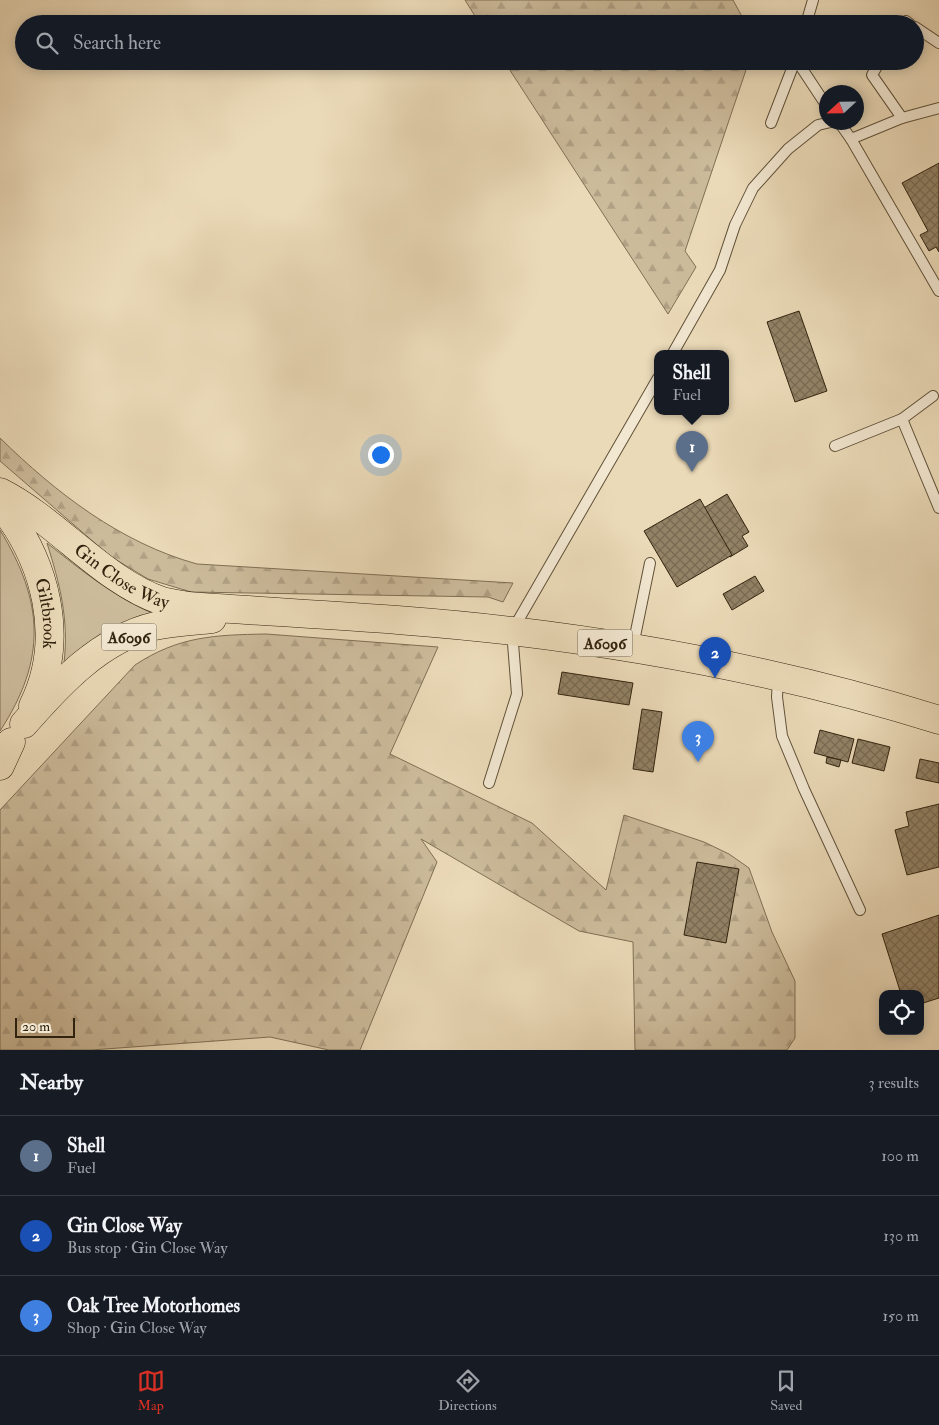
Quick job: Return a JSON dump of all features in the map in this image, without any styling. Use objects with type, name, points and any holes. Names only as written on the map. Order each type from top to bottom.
[{"type":"main road","name":"Gin Close Way","points":[[0,492],[11,498],[98,563],[145,593],[162,601],[188,606],[512,631],[632,647],[778,678],[939,720]]},
{"type":"main road","name":"Giltbrook","points":[[0,504],[27,542],[38,568],[47,597],[49,649],[35,702],[9,746]]},
{"type":"main road","name":"Gin Close Way","points":[[9,746],[56,687],[81,665],[104,650],[154,627],[263,612]]},
{"type":"lane","points":[[809,15],[813,0]]},
{"type":"lane","points":[[924,33],[939,43]]},
{"type":"lane","points":[[771,123],[792,70]]},
{"type":"lane","points":[[802,70],[819,95]]},
{"type":"lane","points":[[875,70],[872,75],[902,118]]},
{"type":"lane","points":[[851,139],[902,118],[939,108]]},
{"type":"lane","points":[[675,350],[720,270],[735,225],[753,188],[788,149],[819,125]]},
{"type":"lane","points":[[845,130],[939,292]]},
{"type":"lane","points":[[489,783],[517,694],[512,631],[654,385]]},
{"type":"lane","points":[[835,446],[902,419],[933,396]]},
{"type":"lane","points":[[902,419],[939,508]]},
{"type":"lane","points":[[632,647],[650,563]]},
{"type":"lane","points":[[778,678],[776,697],[782,736],[804,789],[860,910]]},
{"type":"green space","points":[[465,0],[733,0],[741,15],[474,15]]},
{"type":"green space","points":[[510,70],[746,70],[685,251],[696,267],[668,314]]},
{"type":"green space","points":[[0,438],[44,478],[91,514],[142,543],[169,555],[197,564],[513,583],[503,602],[488,597],[191,592],[148,579],[110,556],[0,461]]},
{"type":"green space","points":[[0,530],[15,556],[25,582],[32,606],[34,631],[32,655],[26,679],[15,705],[0,731]]},
{"type":"green space","points":[[47,543],[85,573],[125,600],[154,614],[64,663],[65,632],[62,602]]},
{"type":"green space","points":[[266,634],[438,647],[390,754],[532,823],[606,890],[624,815],[704,842],[729,854],[749,868],[772,932],[795,981],[795,1038],[787,1050],[635,1050],[633,942],[579,931],[421,839],[437,862],[360,1050],[329,1050],[270,1037],[91,1050],[0,1050],[0,810],[135,665],[167,648],[198,639],[230,635]]},
{"type":"building","points":[[939,163],[939,252],[936,247],[929,251],[920,235],[928,231],[902,183]]},
{"type":"building","points":[[799,311],[827,391],[795,402],[767,322]]},
{"type":"building","points":[[727,494],[749,532],[742,536],[748,546],[730,557],[702,509]]},
{"type":"building","points":[[700,499],[732,555],[677,587],[644,531]]},
{"type":"building","points":[[755,576],[764,591],[732,610],[723,594]]},
{"type":"building","points":[[562,672],[633,683],[629,705],[558,694]]},
{"type":"building","points":[[642,709],[662,712],[653,772],[633,769]]},
{"type":"building","points":[[820,730],[854,739],[848,762],[814,753]]},
{"type":"building","points":[[858,739],[890,747],[884,771],[852,763]]},
{"type":"building","points":[[827,757],[841,760],[839,767],[826,763]]},
{"type":"building","points":[[920,759],[939,763],[939,783],[916,778]]},
{"type":"building","points":[[939,804],[939,867],[907,875],[895,830],[909,826],[906,812]]},
{"type":"building","points":[[697,862],[739,869],[726,943],[684,935]]},
{"type":"building","points":[[939,915],[939,998],[924,1003],[924,990],[900,990],[882,934]]},
{"type":"place","name":"Shell","points":[[692,472]]},
{"type":"place","name":"Gin Close Way","points":[[715,678]]},
{"type":"place","name":"Oak Tree Motorhomes","points":[[698,762]]}]
